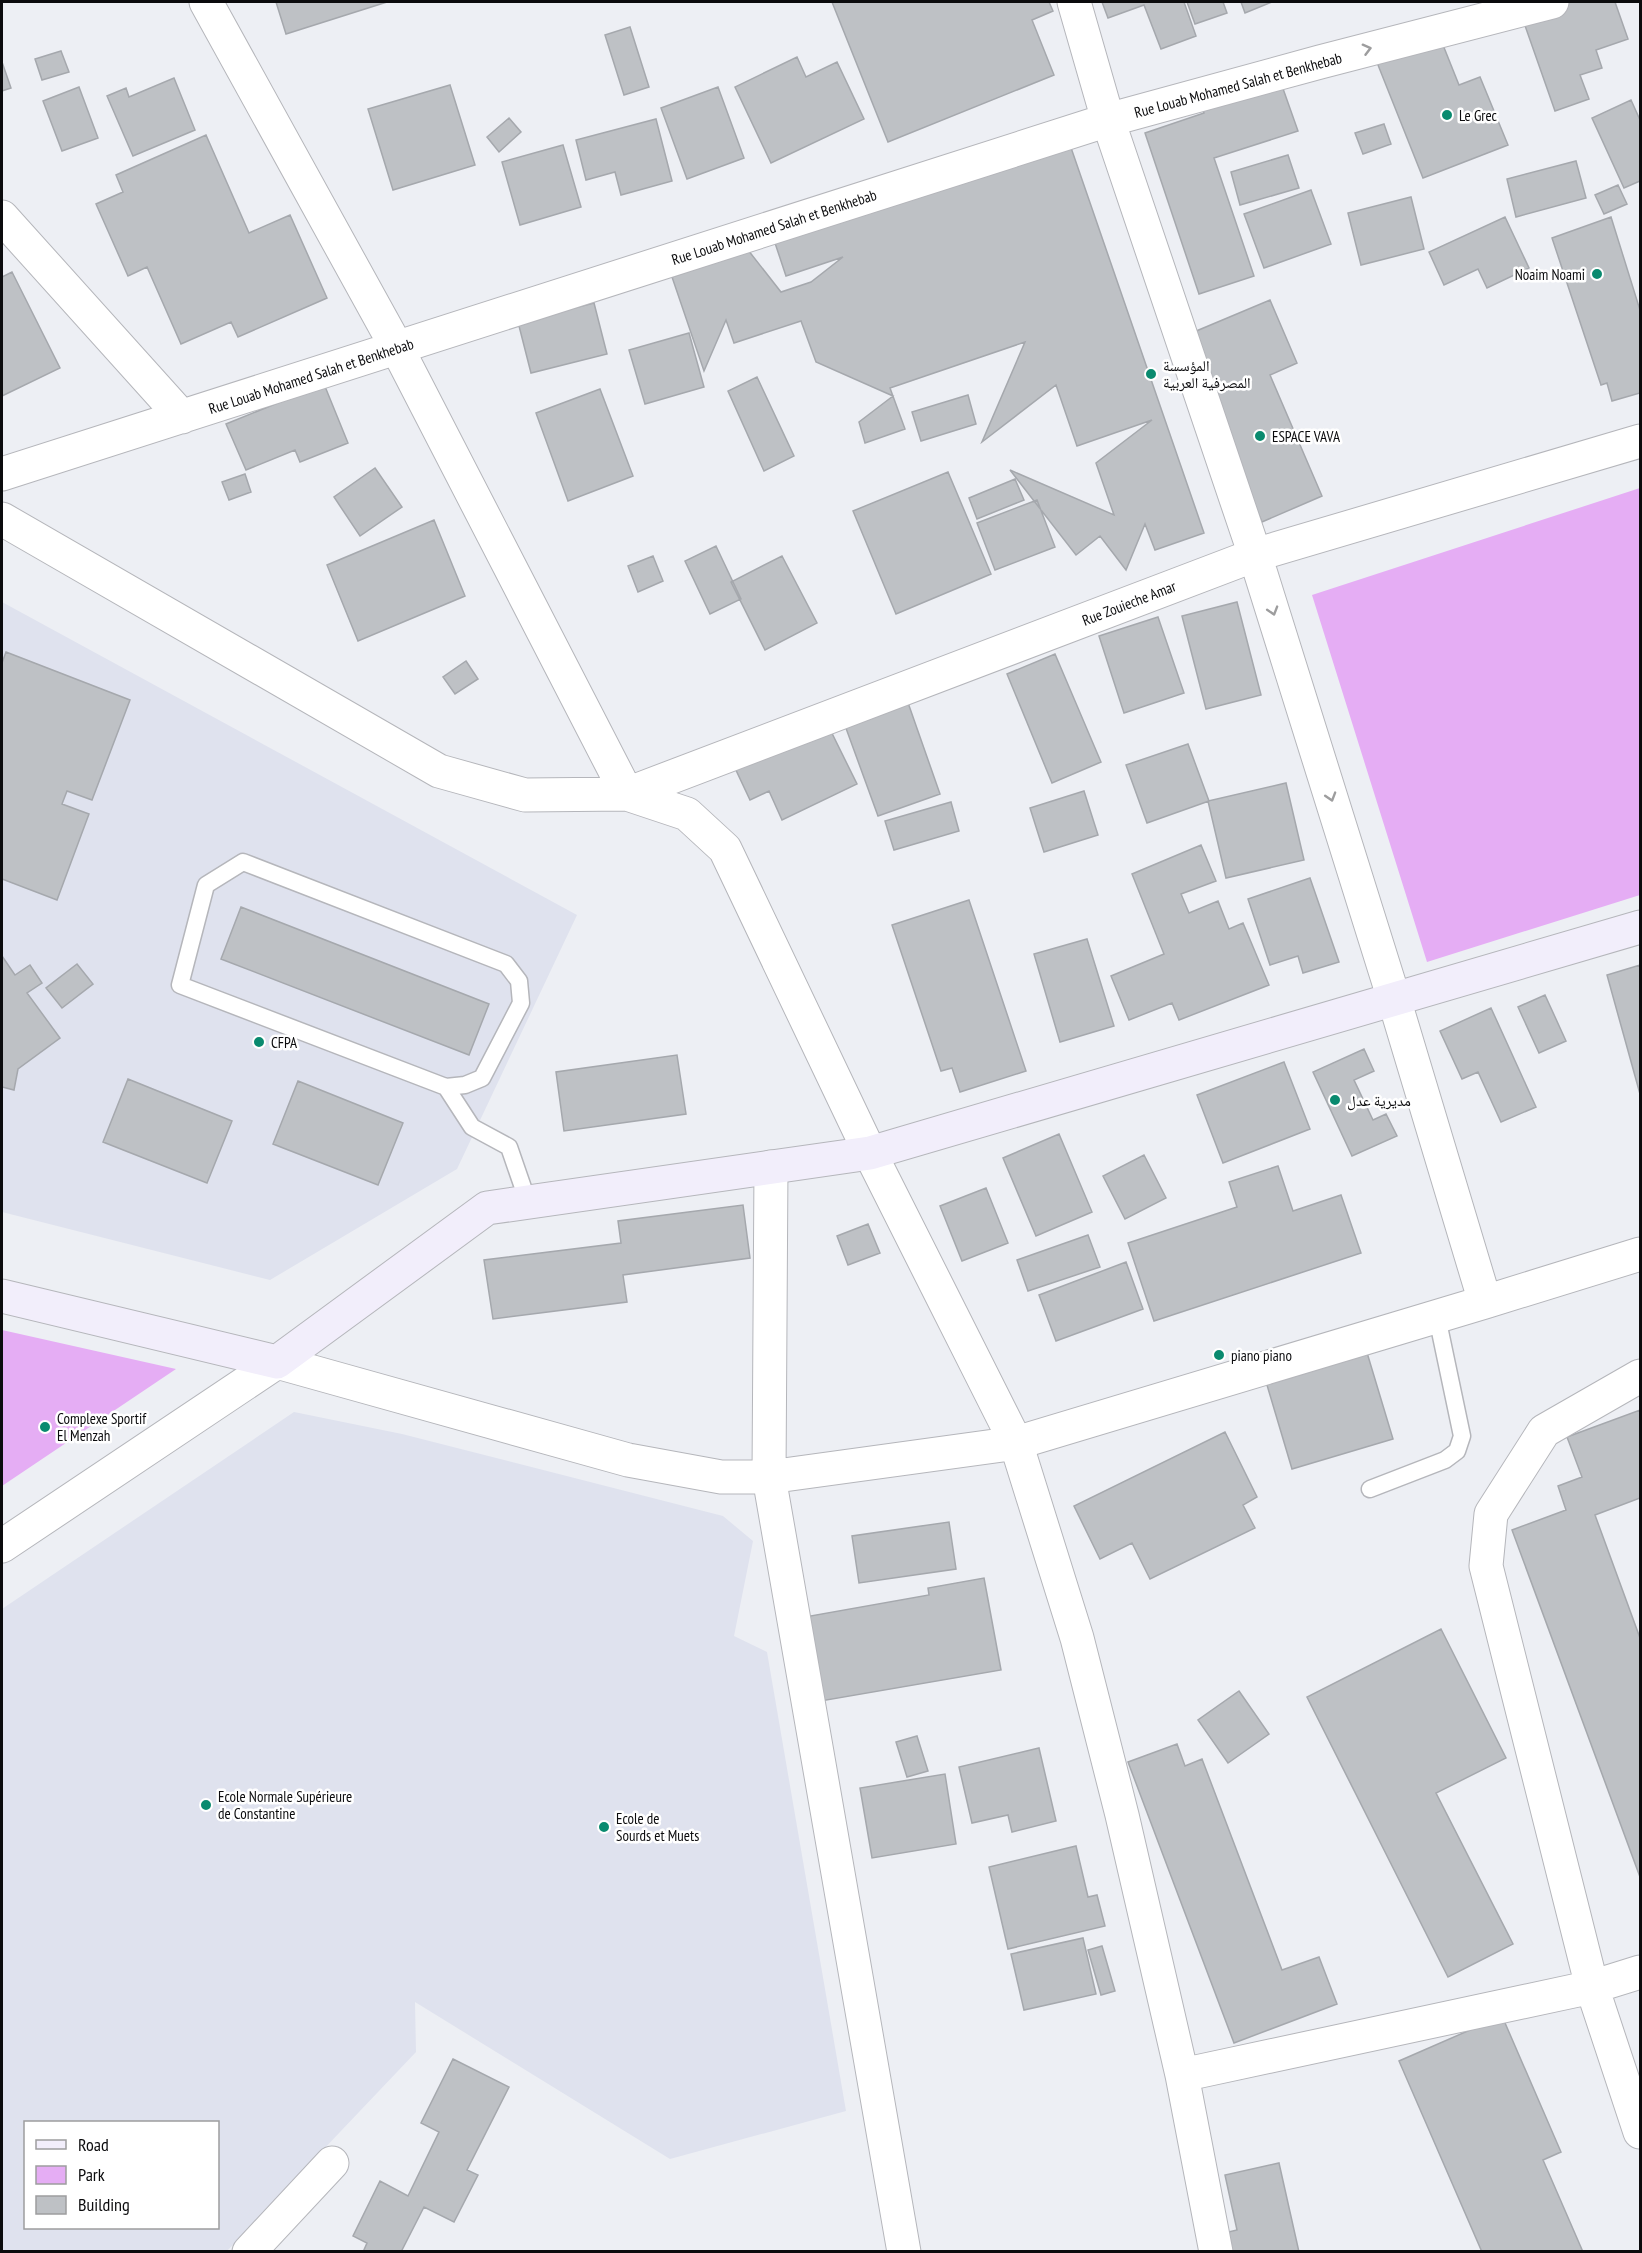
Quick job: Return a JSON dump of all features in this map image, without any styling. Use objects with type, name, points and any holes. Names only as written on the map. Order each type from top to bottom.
[{"type":"main road","points":[[2,1296],[277,1362],[487,1208],[870,1153],[1641,927]]},
{"type":"street","points":[[206,2],[397,348],[627,794]]},
{"type":"street","points":[[1074,2],[1108,120],[1255,555],[1394,999],[1485,1302]]},
{"type":"street","name":"Rue Louab Mohamed Salah et Benkhebab","points":[[2,474],[1108,120],[1552,2]]},
{"type":"street","points":[[2,217],[182,417]]},
{"type":"street","name":"Rue Zouieche Amar","points":[[627,794],[1255,555],[1641,441]]},
{"type":"street","points":[[2,519],[439,771],[525,795],[627,794],[687,814],[725,849],[870,1153],[1016,1443],[1077,1638],[1122,1815],[1182,2075],[1216,2252]]},
{"type":"street","points":[[771,1167],[769,1477],[904,2252]]},
{"type":"street","points":[[2,1546],[277,1362],[628,1460],[721,1476],[769,1477],[1016,1443],[1641,1254]]},
{"type":"street","points":[[1641,1376],[1544,1431],[1491,1514],[1486,1566],[1592,1987],[1641,2132]]},
{"type":"street","points":[[1182,2075],[1592,1987],[1641,1972]]},
{"type":"street","points":[[249,2252],[332,2163]]},
{"type":"lane","points":[[446,1087],[465,1085],[482,1078],[521,1003],[519,981],[506,964],[243,862],[206,885],[180,985],[446,1087],[472,1127],[509,1147],[528,1202]]},
{"type":"lane","points":[[1370,1489],[1445,1460],[1457,1451],[1462,1436],[1437,1317]]},
{"type":"shaded area","name":"CFPA","points":[[2,602],[577,915],[457,1169],[270,1280],[2,1212]]},
{"type":"shaded area","points":[[294,1412],[402,1434],[723,1516],[753,1541],[734,1636],[767,1652],[846,2111],[670,2159],[415,2002],[416,2052],[227,2251],[2,2252],[2,1609]]},
{"type":"green space","points":[[1640,488],[1640,895],[1427,962],[1312,595]]},
{"type":"green space","name":"Complexe Sportif El Menzah","points":[[2,1330],[176,1369],[2,1486]]},
{"type":"building","points":[[276,2],[387,2],[286,34]]},
{"type":"building","points":[[832,2],[1049,2],[1053,11],[1032,20],[1054,75],[888,142]]},
{"type":"building","points":[[1102,2],[1184,2],[1196,36],[1161,49],[1144,5],[1108,18]]},
{"type":"building","points":[[1187,2],[1223,2],[1227,13],[1195,24]]},
{"type":"building","points":[[1241,2],[1272,2],[1245,13]]},
{"type":"building","points":[[1566,2],[1615,2],[1628,39],[1596,50],[1602,68],[1580,75],[1589,99],[1555,111],[1522,17]]},
{"type":"building","points":[[630,27],[649,87],[624,95],[605,35]]},
{"type":"building","name":"Le Grec","points":[[1439,35],[1459,85],[1480,77],[1508,145],[1423,178],[1376,60]]},
{"type":"building","points":[[61,51],[69,72],[42,80],[35,59]]},
{"type":"building","points":[[797,57],[806,77],[837,62],[864,119],[771,163],[735,87]]},
{"type":"building","points":[[2,62],[11,88],[2,91]]},
{"type":"building","points":[[174,78],[195,130],[133,156],[107,96],[126,88],[129,97]]},
{"type":"building","points":[[1281,83],[1298,131],[1214,158],[1254,276],[1199,294],[1145,133],[1204,113],[1203,109]]},
{"type":"building","points":[[450,85],[475,165],[393,190],[368,109]]},
{"type":"building","points":[[79,87],[98,138],[62,151],[43,101]]},
{"type":"building","points":[[718,87],[744,158],[687,179],[661,108]]},
{"type":"building","points":[[1631,100],[1640,120],[1640,181],[1624,188],[1592,118]]},
{"type":"building","points":[[509,118],[521,132],[499,152],[487,137]]},
{"type":"building","points":[[656,119],[672,181],[621,195],[615,172],[586,180],[576,140]]},
{"type":"building","points":[[1384,124],[1391,144],[1363,154],[1355,133]]},
{"type":"building","points":[[206,135],[249,233],[290,215],[327,298],[238,337],[231,322],[181,344],[147,267],[128,276],[96,204],[123,192],[116,175]]},
{"type":"building","points":[[1068,139],[1204,533],[1155,550],[1145,524],[1126,570],[1100,536],[1076,555],[1010,470],[1114,515],[1096,463],[1152,420],[1077,446],[1056,385],[982,442],[1025,342],[890,388],[893,396],[816,362],[801,321],[734,343],[726,320],[704,371],[672,277],[748,250],[781,292],[811,282],[843,257],[786,276],[774,240]]},
{"type":"building","points":[[563,145],[581,207],[520,225],[502,162]]},
{"type":"building","points":[[1288,155],[1299,188],[1240,205],[1231,172]]},
{"type":"building","points":[[1576,161],[1586,198],[1516,217],[1507,179]]},
{"type":"building","points":[[1618,185],[1627,204],[1604,214],[1595,195]]},
{"type":"building","points":[[1311,190],[1331,244],[1264,268],[1244,214]]},
{"type":"building","points":[[1411,197],[1424,249],[1361,265],[1348,213]]},
{"type":"building","points":[[1505,217],[1529,268],[1487,288],[1478,269],[1444,285],[1429,252]]},
{"type":"building","name":"Noaim Noami","points":[[1611,217],[1640,310],[1640,393],[1612,401],[1607,383],[1601,385],[1552,238]]},
{"type":"building","points":[[12,272],[60,368],[2,396],[2,277]]},
{"type":"building","name":"ESPACE VAVA","points":[[1270,300],[1297,363],[1270,375],[1322,496],[1262,522],[1182,337]]},
{"type":"building","points":[[594,303],[607,354],[531,373],[518,322]]},
{"type":"building","points":[[689,333],[704,387],[645,404],[629,350]]},
{"type":"building","points":[[757,377],[794,456],[764,471],[728,391]]},
{"type":"building","points":[[324,384],[348,443],[300,462],[295,450],[246,470],[226,424]]},
{"type":"building","points":[[600,389],[633,476],[568,501],[536,413]]},
{"type":"building","points":[[968,395],[976,424],[921,441],[912,412]]},
{"type":"building","points":[[893,396],[905,429],[865,443],[859,422]]},
{"type":"building","points":[[375,468],[402,507],[360,536],[334,497]]},
{"type":"building","points":[[948,472],[991,574],[896,614],[853,511]]},
{"type":"building","points":[[245,474],[251,492],[229,500],[222,482]]},
{"type":"building","points":[[1015,479],[1024,500],[977,519],[969,498]]},
{"type":"building","points":[[1037,500],[1055,547],[995,570],[977,523]]},
{"type":"building","points":[[434,520],[465,596],[358,641],[327,565]]},
{"type":"building","points":[[716,546],[741,599],[710,614],[685,561]]},
{"type":"building","points":[[653,556],[663,581],[638,592],[628,566]]},
{"type":"building","points":[[782,556],[817,623],[765,650],[731,582]]},
{"type":"building","points":[[1237,602],[1261,695],[1206,709],[1182,616]]},
{"type":"building","points":[[1158,617],[1184,693],[1124,713],[1099,636]]},
{"type":"building","points":[[6,652],[130,700],[92,800],[67,791],[62,804],[89,814],[57,900],[2,879],[2,663]]},
{"type":"building","points":[[1055,654],[1101,762],[1052,783],[1007,674]]},
{"type":"building","points":[[466,661],[478,679],[455,694],[443,677]]},
{"type":"building","points":[[906,697],[940,794],[878,816],[843,720]]},
{"type":"building","points":[[819,707],[857,784],[782,820],[769,791],[750,800],[727,751]]},
{"type":"building","points":[[1188,744],[1209,801],[1147,823],[1126,765]]},
{"type":"building","points":[[1286,783],[1304,860],[1226,878],[1208,801]]},
{"type":"building","points":[[1084,791],[1098,835],[1044,852],[1030,808]]},
{"type":"building","points":[[951,802],[959,831],[894,850],[885,821]]},
{"type":"building","points":[[1201,845],[1216,881],[1181,894],[1189,913],[1218,901],[1229,929],[1243,923],[1269,985],[1179,1020],[1172,1003],[1129,1020],[1111,976],[1164,954],[1132,874]]},
{"type":"building","points":[[1310,878],[1339,962],[1303,973],[1298,956],[1270,965],[1248,899]]},
{"type":"building","points":[[969,900],[1026,1071],[960,1092],[952,1068],[941,1071],[892,925]]},
{"type":"building","points":[[241,907],[489,1004],[469,1055],[221,959]]},
{"type":"building","points":[[1087,939],[1114,1026],[1060,1042],[1034,954]]},
{"type":"building","points":[[2,956],[15,975],[30,965],[42,983],[27,993],[60,1038],[18,1069],[14,1090],[2,1087]]},
{"type":"building","points":[[77,964],[93,984],[62,1008],[46,988]]},
{"type":"building","points":[[1640,965],[1640,1094],[1607,975]]},
{"type":"building","points":[[1545,995],[1566,1041],[1539,1053],[1518,1007]]},
{"type":"building","points":[[1491,1008],[1536,1107],[1501,1122],[1478,1072],[1462,1079],[1440,1031]]},
{"type":"building","points":[[1364,1049],[1374,1071],[1354,1080],[1373,1120],[1386,1114],[1397,1136],[1352,1156],[1313,1072]]},
{"type":"building","points":[[677,1055],[686,1114],[564,1131],[556,1072]]},
{"type":"building","points":[[1284,1062],[1310,1129],[1223,1163],[1197,1095]]},
{"type":"building","points":[[128,1079],[232,1121],[207,1183],[103,1142]]},
{"type":"building","points":[[298,1081],[403,1123],[378,1185],[273,1144]]},
{"type":"building","points":[[1059,1134],[1092,1212],[1036,1236],[1003,1158]]},
{"type":"building","points":[[1144,1155],[1166,1198],[1125,1219],[1103,1176]]},
{"type":"building","points":[[1278,1166],[1293,1211],[1341,1195],[1361,1253],[1154,1321],[1128,1243],[1237,1207],[1229,1182]]},
{"type":"building","points":[[986,1188],[1008,1243],[962,1261],[940,1206]]},
{"type":"building","points":[[743,1205],[750,1258],[623,1275],[627,1302],[493,1319],[484,1260],[621,1243],[618,1221]]},
{"type":"building","points":[[868,1224],[880,1253],[848,1265],[837,1236]]},
{"type":"building","points":[[1088,1235],[1100,1267],[1028,1291],[1017,1260]]},
{"type":"building","points":[[1126,1262],[1143,1309],[1056,1341],[1039,1295]]},
{"type":"building","points":[[1365,1346],[1393,1439],[1292,1469],[1264,1375]]},
{"type":"building","points":[[1640,1410],[1640,1498],[1595,1515],[1640,1638],[1640,1877],[1512,1530],[1566,1510],[1558,1486],[1582,1477],[1567,1437]]},
{"type":"building","points":[[1225,1432],[1257,1497],[1243,1505],[1255,1528],[1150,1579],[1132,1543],[1100,1559],[1074,1506]]},
{"type":"building","points":[[949,1522],[956,1569],[859,1583],[852,1536]]},
{"type":"building","points":[[984,1578],[1001,1670],[815,1702],[799,1618],[929,1595],[928,1588]]},
{"type":"building","points":[[1441,1629],[1506,1758],[1436,1793],[1513,1944],[1448,1977],[1307,1697]]},
{"type":"building","points":[[1239,1691],[1269,1734],[1228,1763],[1198,1720]]},
{"type":"building","points":[[917,1736],[928,1771],[907,1777],[896,1742]]},
{"type":"building","points":[[1177,1744],[1185,1766],[1202,1759],[1282,1970],[1319,1957],[1337,2004],[1234,2043],[1128,1762]]},
{"type":"building","points":[[1039,1748],[1056,1821],[1012,1832],[1008,1815],[972,1823],[959,1767]]},
{"type":"building","points":[[945,1774],[956,1844],[872,1858],[860,1788]]},
{"type":"building","points":[[1076,1846],[1088,1897],[1097,1895],[1105,1926],[1008,1949],[989,1867]]},
{"type":"building","points":[[1083,1938],[1096,1994],[1024,2010],[1011,1954]]},
{"type":"building","points":[[1102,1946],[1115,1991],[1101,1995],[1088,1950]]},
{"type":"building","points":[[1502,2016],[1561,2152],[1543,2160],[1583,2252],[1482,2252],[1399,2061]]},
{"type":"building","points":[[453,2059],[509,2087],[467,2170],[478,2175],[454,2222],[424,2207],[401,2252],[363,2252],[367,2243],[353,2236],[380,2181],[408,2196],[439,2132],[421,2123]]},
{"type":"building","points":[[1279,2163],[1299,2252],[1220,2252],[1216,2235],[1237,2230],[1225,2175]]},
{"type":"place","name":"Le Grec","points":[[1447,115]]},
{"type":"place","name":"Noaim Noami","points":[[1597,274]]},
{"type":"place","name":"المؤسسة المصرفية العربية","points":[[1151,374]]},
{"type":"place","name":"ESPACE VAVA","points":[[1260,436]]},
{"type":"place","name":"CFPA","points":[[259,1042]]},
{"type":"place","name":"مديرية عدل","points":[[1335,1100]]},
{"type":"place","name":"piano piano","points":[[1219,1355]]},
{"type":"place","name":"Complexe Sportif El Menzah","points":[[45,1427]]},
{"type":"place","name":"Ecole Normale Supérieure de Constantine","points":[[206,1805]]},
{"type":"place","name":"Ecole de Sourds et Muets","points":[[604,1827]]}]
